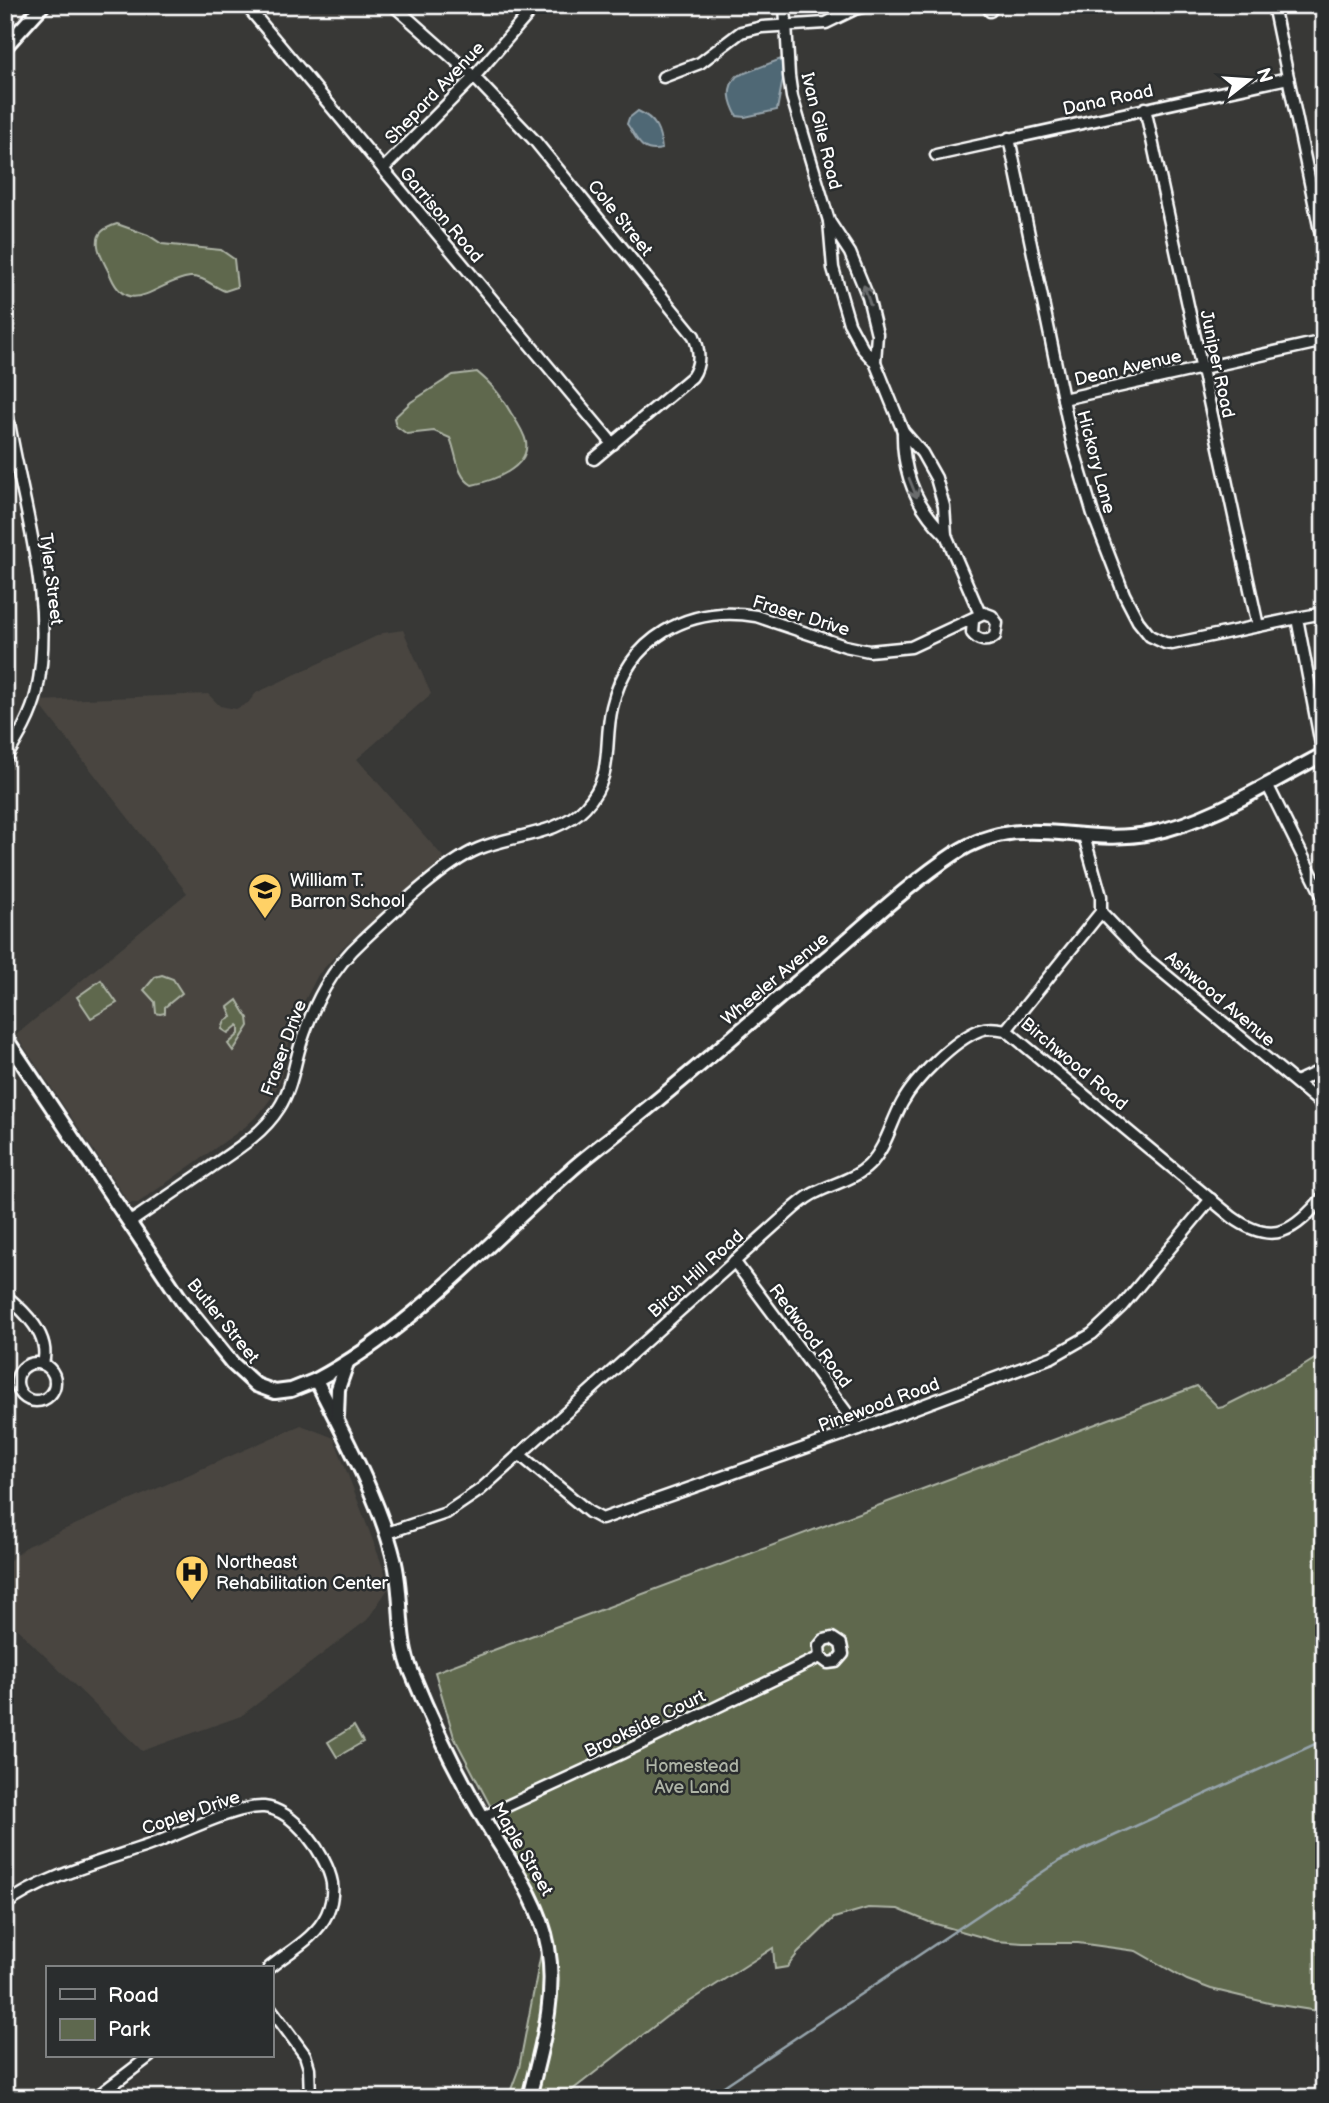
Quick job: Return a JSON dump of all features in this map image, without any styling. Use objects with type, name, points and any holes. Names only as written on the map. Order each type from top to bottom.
[{"type":"street","points":[[5,47],[43,5]]},
{"type":"street","name":"Garrison Road","points":[[246,5],[613,444]]},
{"type":"street","name":"Cole Street","points":[[393,5],[474,78],[561,172],[685,321],[698,344],[699,361],[692,377],[594,459]]},
{"type":"street","name":"Shepard Avenue","points":[[383,169],[474,78],[536,5]]},
{"type":"street","name":"Ivan Gile Road","points":[[785,5],[792,97],[829,221],[830,250],[842,305],[857,340],[875,362],[903,431],[922,453],[936,478],[944,506],[946,534],[976,617]]},
{"type":"street","points":[[663,77],[700,63],[741,32],[786,25],[826,23],[870,5]]},
{"type":"street","points":[[1273,5],[1324,250]]},
{"type":"street","name":"Dana Road","points":[[936,155],[1288,78]]},
{"type":"street","name":"Juniper Road","points":[[1145,108],[1258,626]]},
{"type":"street","name":"Hickory Lane","points":[[1009,138],[1073,447],[1093,514],[1124,594],[1144,630],[1156,640],[1172,644],[1324,613]]},
{"type":"street","name":"Ivan Gile Road","points":[[829,221],[850,253],[868,297],[877,334],[875,362]]},
{"type":"street","name":"Dean Avenue","points":[[1063,399],[1324,341]]},
{"type":"street","name":"Tyler Street","points":[[5,398],[39,586],[43,627],[37,691],[23,728],[5,759]]},
{"type":"street","name":"Ivan Gile Road","points":[[903,431],[904,460],[912,488],[926,513],[946,534]]},
{"type":"street","name":"Fraser Drive","points":[[129,1223],[250,1140],[266,1125],[280,1107],[288,1090],[307,1027],[323,988],[348,954],[363,940],[460,859],[478,849],[558,826],[584,808],[597,791],[606,771],[612,708],[622,677],[639,653],[662,633],[701,617],[742,614],[859,650],[884,650],[911,646],[976,617]]},
{"type":"street","points":[[1297,618],[1323,755]]},
{"type":"street","name":"Wheeler Avenue","points":[[316,1380],[373,1345],[474,1260],[571,1170],[906,891],[975,842],[1004,832],[1128,836],[1169,829],[1208,814],[1323,755]]},
{"type":"street","points":[[1266,784],[1324,899]]},
{"type":"street","points":[[1084,836],[1101,895],[1101,912]]},
{"type":"street","name":"Birchwood Road","points":[[1101,912],[1006,1030],[1242,1224],[1269,1234],[1290,1228],[1324,1196]]},
{"type":"street","name":"Ashwood Avenue","points":[[1101,912],[1132,946],[1324,1106]]},
{"type":"street","name":"Birch Hill Road","points":[[387,1533],[455,1508],[480,1490],[806,1199],[869,1165],[882,1148],[903,1100],[928,1070],[967,1037],[982,1029],[1006,1030]]},
{"type":"street","name":"Butler Street","points":[[7,1043],[190,1312],[217,1346],[247,1378],[266,1389],[282,1392],[316,1380]]},
{"type":"street","points":[[1296,1082],[1324,1069]]},
{"type":"street","name":"Pinewood Road","points":[[519,1454],[589,1512],[602,1519],[859,1429],[1038,1363],[1079,1343],[1122,1306],[1211,1199]]},
{"type":"street","name":"Redwood Road","points":[[734,1261],[859,1429]]},
{"type":"street","points":[[5,1295],[41,1336],[45,1350],[43,1363]]},
{"type":"street","points":[[43,1363],[55,1377],[54,1389],[40,1401],[28,1399],[17,1388],[17,1377],[27,1364],[43,1363]]},
{"type":"street","points":[[338,1423],[338,1389],[347,1363]]},
{"type":"street","points":[[316,1380],[387,1533]]},
{"type":"street","name":"Maple Street","points":[[387,1533],[398,1577],[402,1642],[410,1671],[444,1744],[483,1817],[526,1885],[539,1913],[548,1945],[551,1980],[549,2018],[529,2098]]},
{"type":"street","name":"Brookside Court","points":[[483,1817],[622,1754],[820,1657]]},
{"type":"street","name":"Copley Drive","points":[[5,1905],[37,1887],[70,1874],[228,1815],[265,1807],[296,1823],[320,1856],[332,1886],[330,1906],[320,1925],[306,1940],[272,1966]]},
{"type":"street","points":[[273,2012],[305,2055],[309,2068],[310,2098]]},
{"type":"street","points":[[95,2098],[147,2058]]},
{"type":"shaded area","name":"William T. Barron School","points":[[403,630],[431,694],[357,759],[445,859],[343,947],[318,975],[295,1019],[280,1080],[260,1113],[245,1127],[138,1203],[129,1203],[16,1035],[187,893],[37,701],[208,694],[220,706],[236,709],[248,703],[256,693],[383,633]]},
{"type":"shaded area","name":"Northeast Rehabilitation Center","points":[[301,1425],[334,1438],[390,1586],[367,1620],[241,1716],[142,1751],[5,1617],[5,1564],[27,1546]]},
{"type":"green space","points":[[117,224],[148,235],[162,244],[221,250],[234,259],[237,287],[225,291],[204,280],[190,277],[146,294],[127,296],[111,277],[98,246],[98,237],[102,231]]},
{"type":"green space","points":[[477,372],[496,391],[518,423],[525,438],[526,451],[516,466],[508,472],[472,485],[460,470],[450,438],[434,431],[407,434],[396,426],[394,418],[411,402],[453,375]]},
{"type":"green space","points":[[162,975],[173,979],[182,993],[165,1007],[165,1013],[160,1014],[156,1013],[155,1002],[144,990],[155,977]]},
{"type":"green space","points":[[101,980],[117,1003],[91,1018],[77,997]]},
{"type":"green space","points":[[237,1000],[248,1018],[249,1026],[233,1051],[228,1044],[239,1034],[239,1026],[228,1033],[222,1029],[225,1021],[232,1017],[228,1007]]},
{"type":"green space","name":"Homestead Ave Land","points":[[1324,1353],[1324,2012],[1273,2004],[1211,1989],[1187,1980],[1136,1951],[1078,1943],[996,1941],[929,1922],[898,1909],[868,1908],[834,1918],[787,1967],[775,1969],[773,1948],[666,2017],[562,2098],[509,2095],[519,2068],[542,1948],[524,1870],[454,1737],[435,1672],[1197,1386],[1219,1408],[1223,1407],[1297,1370]]},
{"type":"green space","points":[[354,1726],[363,1742],[337,1757],[328,1742]]},
{"type":"water","points":[[781,59],[784,73],[777,110],[745,117],[737,116],[730,96],[733,81],[737,76]]},
{"type":"water","points":[[638,111],[656,126],[662,149],[649,149],[637,140],[627,124],[629,118]]},
{"type":"waterway","points":[[706,2098],[1059,1861],[1324,1740]]},
{"type":"place","name":"William T. Barron School","points":[[265,920]]},
{"type":"place","name":"Northeast Rehabilitation Center","points":[[192,1602]]}]
